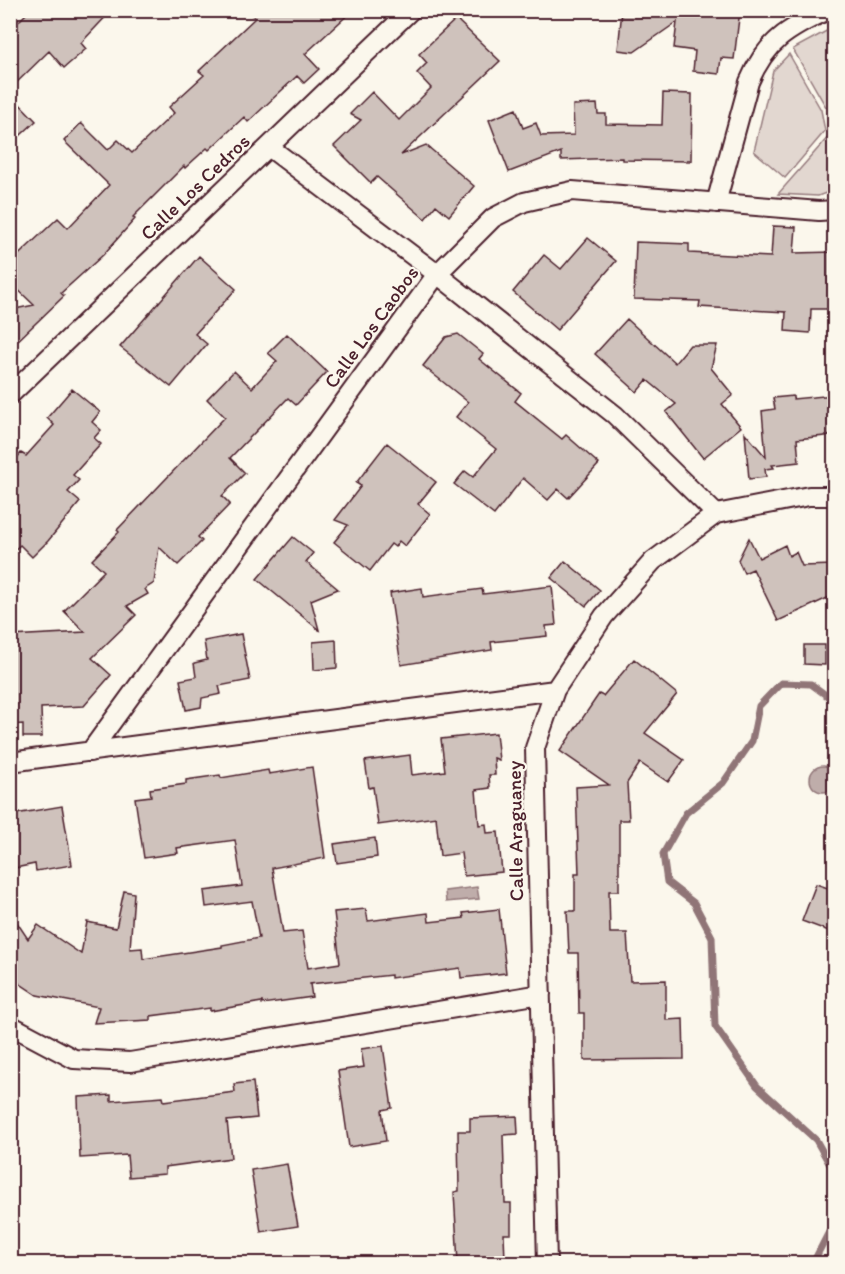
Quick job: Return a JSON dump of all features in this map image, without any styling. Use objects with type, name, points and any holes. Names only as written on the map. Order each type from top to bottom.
[{"type":"street","name":"Calle Los Cedros","points":[[10,395],[411,10]]},
{"type":"street","points":[[716,203],[756,63],[772,42],[797,24],[828,10]]},
{"type":"street","points":[[269,147],[437,274],[615,415],[716,514]]},
{"type":"street","name":"Calle Los Caobos","points":[[90,752],[437,274],[493,218],[524,202],[572,191],[819,212],[834,210]]},
{"type":"street","name":"Calle Araguaney","points":[[547,1263],[535,748],[555,690],[604,616],[653,561],[716,514],[809,496],[834,496]]},
{"type":"street","points":[[10,762],[555,690]]},
{"type":"street","points":[[10,1025],[74,1059],[130,1062],[541,994]]},
{"type":"shaded area","points":[[834,27],[834,108],[826,107],[793,49]]},
{"type":"shaded area","points":[[789,54],[821,110],[825,131],[785,178],[754,151],[773,71]]},
{"type":"shaded area","points":[[834,134],[834,190],[818,196],[778,194],[830,135]]},
{"type":"shaded area","points":[[823,766],[832,770],[836,779],[832,788],[823,792],[814,788],[810,779],[814,770]]},
{"type":"shaded area","points":[[477,887],[479,899],[446,902],[445,891]]},
{"type":"building","points":[[30,10],[112,10],[81,43],[86,49],[64,68],[49,51],[10,89],[10,30]]},
{"type":"building","points":[[248,10],[353,10],[305,54],[319,69],[304,83],[297,76],[248,122],[244,117],[209,150],[207,148],[185,168],[184,166],[133,217],[135,219],[103,255],[61,293],[64,296],[10,348],[10,310],[34,305],[10,282],[10,263],[58,218],[68,228],[109,185],[64,141],[81,123],[108,150],[118,140],[132,153],[174,113],[169,107],[204,75],[199,71],[255,18]]},
{"type":"building","points":[[622,10],[740,10],[734,59],[721,58],[719,74],[693,71],[695,51],[674,48],[677,22],[634,52],[618,50]]},
{"type":"building","points":[[456,19],[500,61],[401,155],[426,145],[474,186],[449,216],[436,205],[425,219],[377,177],[371,183],[334,146],[361,120],[350,114],[372,92],[399,120],[431,88],[417,73],[427,63],[419,54]]},
{"type":"building","points":[[663,93],[692,94],[691,161],[622,160],[622,158],[561,160],[561,152],[509,172],[489,120],[516,109],[523,128],[536,123],[541,136],[574,135],[573,105],[597,104],[598,114],[606,114],[606,124],[662,125]]},
{"type":"building","points":[[10,94],[36,121],[10,145]]},
{"type":"building","points":[[773,226],[796,227],[794,253],[834,252],[834,309],[811,309],[810,333],[785,331],[786,312],[699,307],[700,301],[634,299],[636,242],[689,244],[689,253],[771,257]]},
{"type":"building","points":[[588,238],[616,261],[557,330],[513,292],[544,255],[561,269]]},
{"type":"building","points":[[199,256],[236,289],[195,334],[207,344],[171,387],[120,347]]},
{"type":"building","points":[[627,319],[675,363],[690,345],[717,345],[711,368],[733,395],[722,404],[741,427],[703,458],[666,412],[676,404],[647,380],[637,392],[595,354]]},
{"type":"building","points":[[287,334],[327,372],[296,405],[288,398],[230,458],[245,473],[222,496],[230,504],[198,537],[202,541],[178,565],[159,547],[154,583],[145,589],[148,594],[127,606],[136,615],[92,658],[111,675],[84,706],[41,708],[42,737],[23,737],[23,724],[10,725],[10,636],[85,632],[64,611],[104,571],[92,560],[119,532],[117,530],[225,417],[207,399],[234,371],[252,388],[277,361],[268,353]]},
{"type":"building","points":[[458,334],[483,354],[479,359],[521,393],[515,401],[562,439],[566,435],[599,464],[568,498],[558,489],[548,500],[523,478],[494,515],[454,484],[465,471],[473,477],[496,449],[456,417],[468,402],[423,366],[446,337]]},
{"type":"building","points":[[72,389],[100,412],[92,422],[101,430],[94,438],[101,444],[73,475],[79,480],[68,492],[80,502],[32,557],[20,545],[10,554],[10,466],[21,453],[26,456],[54,425],[47,418]]},
{"type":"building","points":[[834,395],[834,435],[797,439],[799,462],[772,465],[774,468],[765,469],[766,477],[749,479],[745,433],[766,457],[762,411],[775,409],[773,398],[793,396],[793,399]]},
{"type":"building","points":[[387,443],[436,482],[418,504],[430,514],[405,546],[399,541],[395,547],[391,544],[370,571],[334,542],[348,525],[335,520],[361,486],[356,483]]},
{"type":"building","points":[[293,537],[313,553],[306,562],[338,589],[311,600],[319,630],[257,579]]},
{"type":"building","points":[[749,538],[759,558],[785,545],[789,556],[796,552],[802,566],[834,565],[834,595],[778,621],[753,569],[744,573],[738,560]]},
{"type":"building","points":[[565,561],[600,590],[586,606],[551,578]]},
{"type":"building","points":[[552,586],[556,625],[546,626],[547,636],[491,642],[492,650],[401,665],[390,593],[422,588],[423,597],[482,589],[483,594]]},
{"type":"building","points":[[241,634],[250,680],[219,686],[221,694],[202,698],[201,707],[186,710],[180,680],[196,677],[194,663],[207,660],[204,641]]},
{"type":"building","points":[[336,640],[337,668],[314,670],[313,642]]},
{"type":"building","points":[[804,645],[825,645],[825,665],[804,664]]},
{"type":"building","points":[[634,659],[677,694],[645,733],[684,760],[668,782],[640,763],[627,783],[629,820],[619,820],[619,891],[609,891],[610,933],[627,933],[630,981],[666,980],[666,1020],[683,1019],[684,1059],[584,1060],[584,1013],[579,1013],[578,953],[569,953],[567,911],[575,911],[575,874],[579,874],[576,787],[609,785],[560,751],[599,694],[603,696]]},
{"type":"building","points":[[496,733],[499,760],[494,758],[495,775],[489,775],[490,788],[476,790],[479,825],[486,824],[487,833],[498,832],[502,872],[464,876],[461,853],[440,856],[436,817],[378,825],[373,787],[369,788],[365,761],[410,755],[412,775],[445,771],[441,739]]},
{"type":"building","points":[[312,767],[325,858],[272,868],[283,933],[302,931],[308,968],[340,963],[334,912],[366,909],[368,921],[428,913],[429,922],[464,918],[463,913],[499,909],[506,973],[461,978],[460,968],[391,978],[391,975],[310,984],[312,997],[262,1004],[262,1002],[210,1011],[210,1008],[151,1016],[151,1020],[94,1023],[99,1007],[37,995],[10,977],[10,912],[28,939],[38,925],[81,954],[87,922],[116,928],[124,891],[134,893],[130,949],[142,948],[143,959],[222,947],[222,945],[259,938],[252,901],[206,907],[204,891],[242,886],[235,840],[177,848],[178,853],[144,858],[135,798],[151,796],[150,789],[186,784],[186,780],[220,775],[221,778],[268,770],[269,774]]},
{"type":"building","points":[[62,806],[72,865],[36,871],[35,864],[10,869],[10,815]]},
{"type":"building","points":[[375,838],[377,857],[337,863],[334,844]]},
{"type":"building","points":[[816,884],[834,890],[834,933],[802,921]]},
{"type":"building","points":[[383,1046],[392,1108],[382,1110],[386,1141],[349,1147],[338,1071],[364,1067],[361,1049]]},
{"type":"building","points":[[253,1082],[257,1118],[227,1121],[231,1158],[165,1167],[165,1174],[129,1177],[127,1155],[80,1158],[78,1097],[111,1095],[111,1101],[163,1097],[164,1101],[235,1092],[234,1084]]},
{"type":"building","points":[[517,1116],[518,1134],[503,1135],[505,1203],[511,1203],[511,1234],[504,1234],[505,1261],[458,1263],[454,1192],[459,1191],[458,1131],[470,1131],[470,1118]]},
{"type":"building","points":[[287,1164],[298,1226],[261,1232],[251,1170]]},
{"type":"waterway","points":[[834,701],[811,684],[781,683],[759,706],[752,741],[723,783],[686,813],[663,854],[667,882],[694,903],[712,937],[715,1026],[757,1086],[816,1140],[834,1172]]},
{"type":"waterway","points":[[810,1264],[814,1261],[834,1222]]}]
